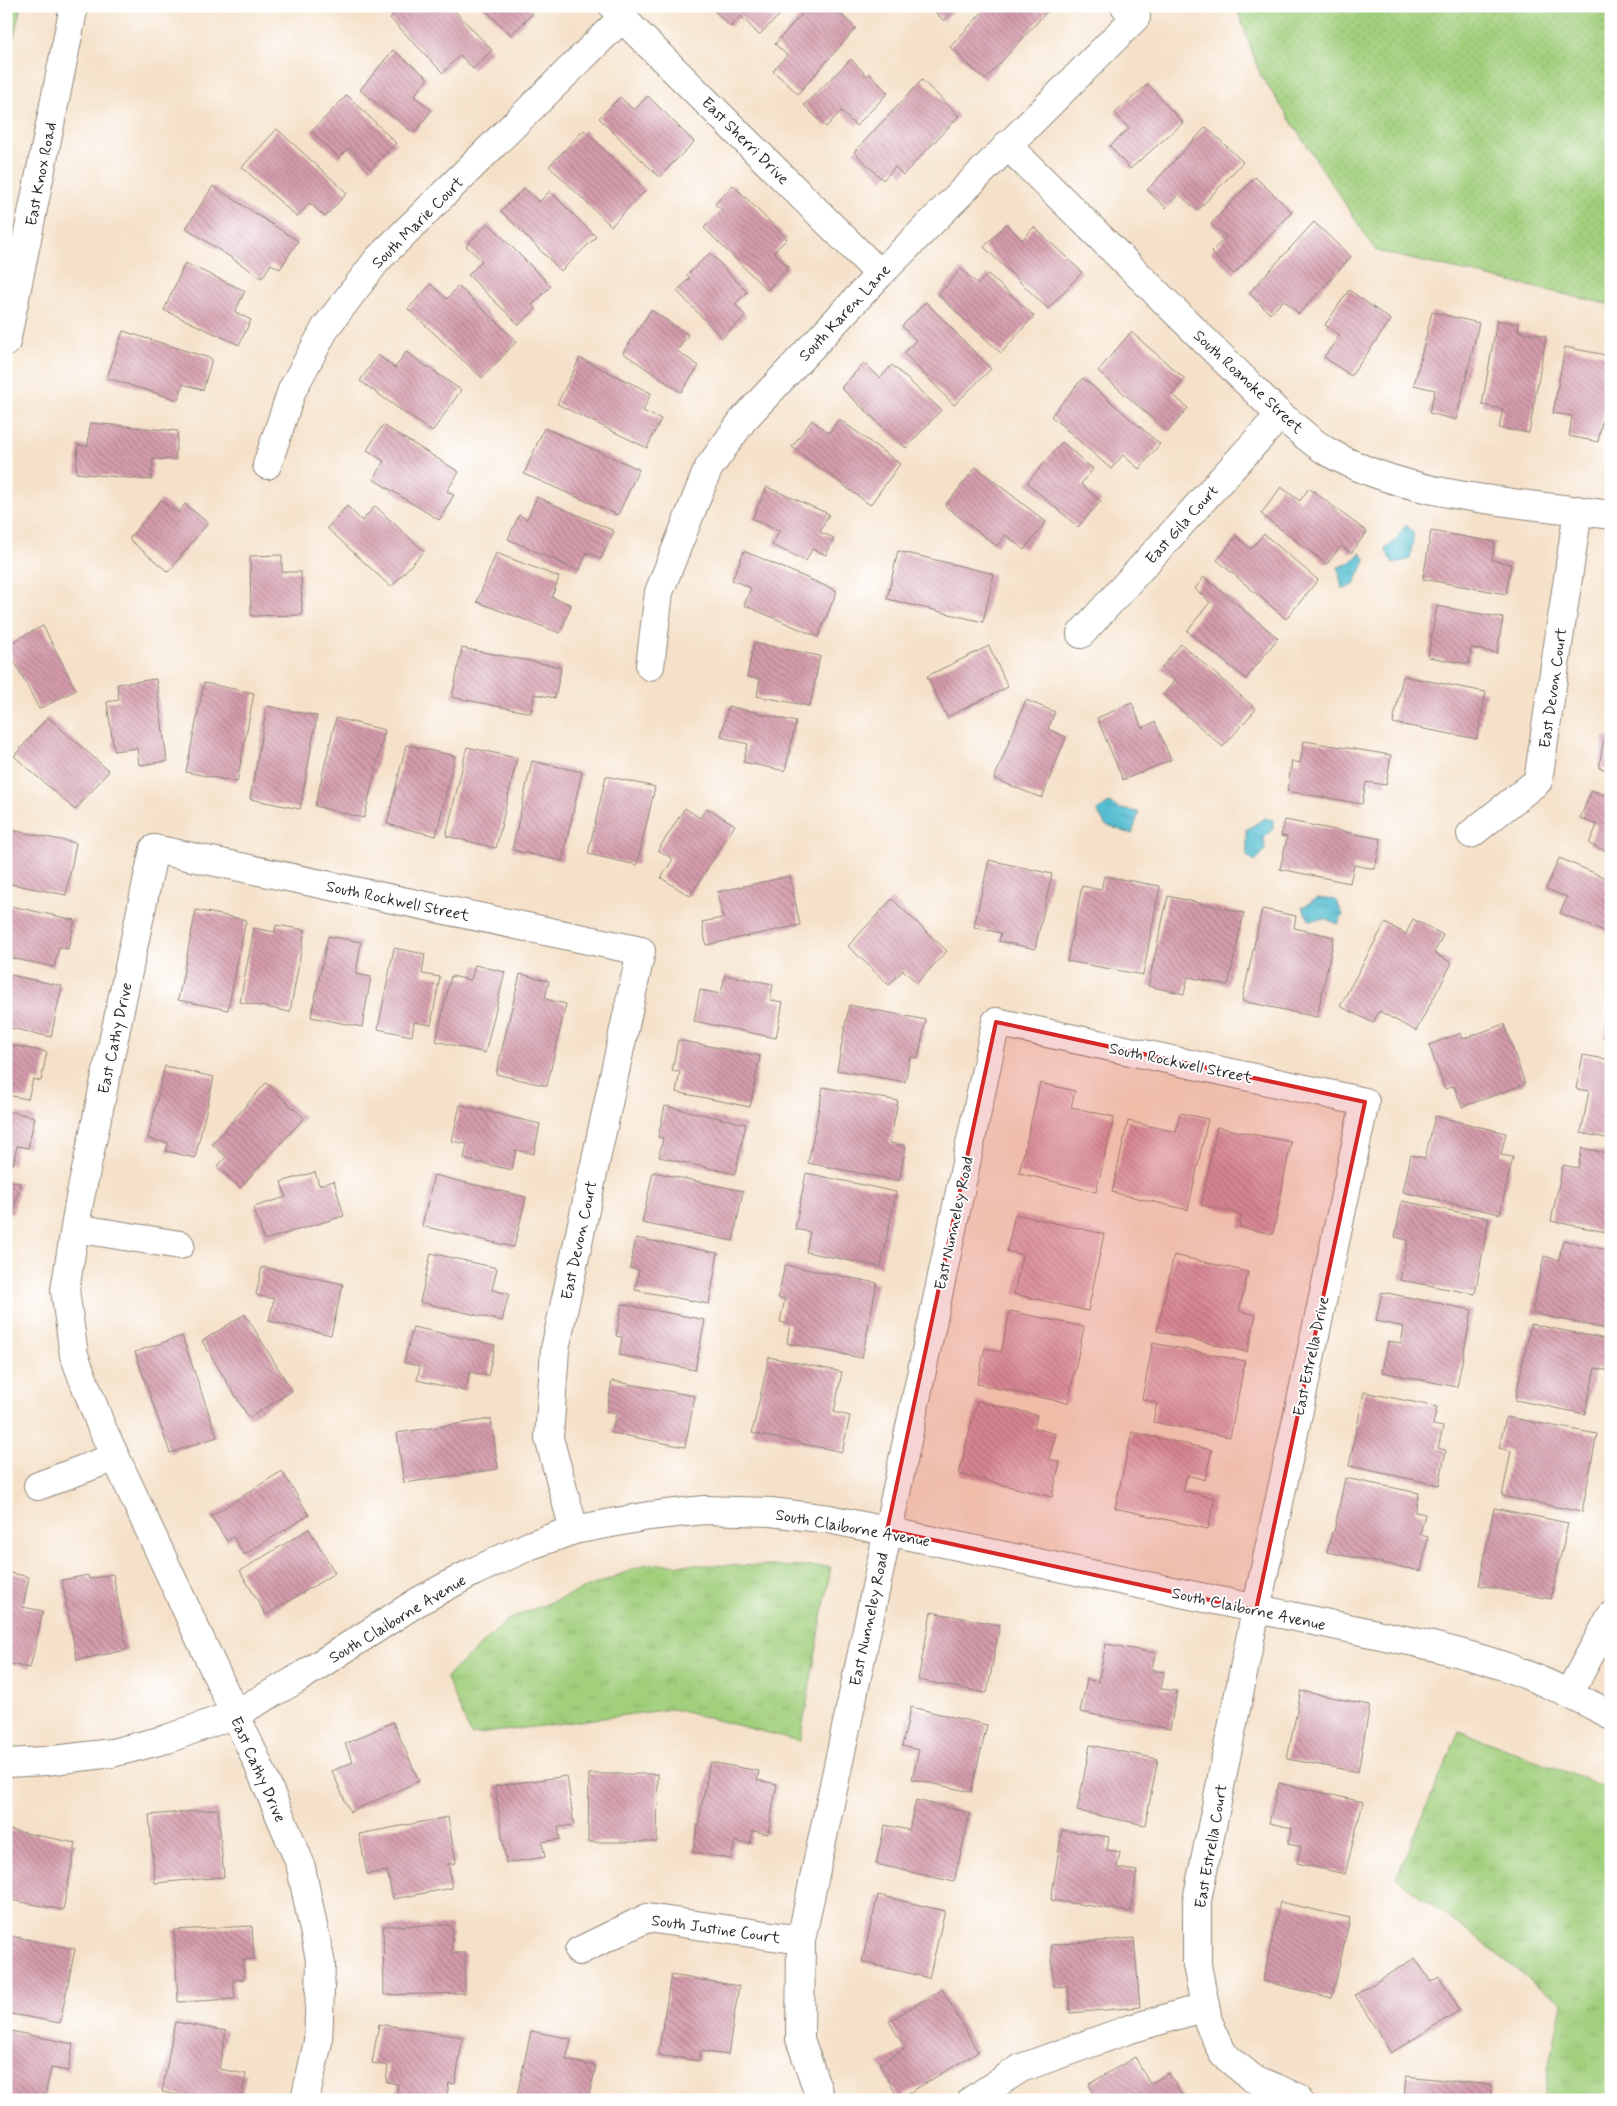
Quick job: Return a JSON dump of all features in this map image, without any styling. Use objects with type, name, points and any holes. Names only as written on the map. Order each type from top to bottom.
[{"type":"street","name":"East Knox Road","points":[[6,342],[74,6]]},
{"type":"street","name":"East Sherri Drive","points":[[618,12],[880,274]]},
{"type":"street","name":"South Marie Court","points":[[267,466],[292,390],[321,335],[378,259],[618,12]]},
{"type":"street","name":"South Karen Lane","points":[[650,666],[660,592],[708,469],[743,420],[880,274],[1008,145],[1131,12]]},
{"type":"street","name":"South Roanoke Street","points":[[1008,145],[1280,415],[1328,452],[1383,477],[1445,493],[1611,515]]},
{"type":"street","name":"East Gila Court","points":[[1081,634],[1280,415]]},
{"type":"street","name":"East Devon Court","points":[[1471,834],[1538,781],[1578,510]]},
{"type":"street","name":"South Rockwell Street","points":[[154,849],[641,951]]},
{"type":"street","name":"East Cathy Drive","points":[[154,849],[75,1228],[65,1290],[74,1354],[101,1426],[235,1714],[300,1862],[321,1964],[318,2042],[305,2100]]},
{"type":"street","name":"East Devon Court","points":[[574,1530],[549,1438],[555,1349],[641,951]]},
{"type":"street","name":"South Rockwell Street","points":[[996,1022],[1365,1102]]},
{"type":"street","name":"East Nunneley Road","points":[[821,2100],[800,2039],[801,1940],[996,1022]]},
{"type":"street","name":"East Estrella Drive","points":[[1256,1610],[1365,1102]]},
{"type":"street","points":[[75,1228],[180,1245]]},
{"type":"street","points":[[38,1486],[115,1457]]},
{"type":"street","name":"South Claiborne Avenue","points":[[6,1763],[46,1761],[112,1753],[167,1738],[235,1714],[294,1681],[419,1601],[531,1546],[574,1530],[649,1516],[704,1510],[770,1512],[828,1519],[887,1530],[1470,1655],[1569,1693],[1611,1715]]},
{"type":"street","name":"East Estrella Court","points":[[1256,1610],[1197,1900],[1197,1965],[1208,2022],[1223,2054],[1252,2078],[1297,2097]]},
{"type":"street","points":[[1569,1693],[1611,1616]]},
{"type":"street","name":"South Justine Court","points":[[579,1951],[647,1918],[801,1940]]},
{"type":"street","points":[[972,2100],[1021,2068],[1130,2029],[1205,2007]]},
{"type":"highlighted area","points":[[996,1022],[1365,1102],[1256,1610],[887,1530]]},
{"type":"green space","points":[[6,6],[21,6],[6,71]]},
{"type":"green space","points":[[1236,6],[1611,6],[1611,305],[1376,251],[1260,74]]},
{"type":"green space","points":[[646,1564],[831,1567],[800,1741],[672,1709],[471,1735],[446,1677],[509,1619]]},
{"type":"green space","points":[[1459,1731],[1611,1789],[1611,2100],[1543,2100],[1562,2003],[1396,1878]]},
{"type":"water","points":[[1406,524],[1414,534],[1410,559],[1393,564],[1385,549],[1396,540]]},
{"type":"water","points":[[1360,553],[1366,559],[1354,585],[1342,590],[1338,567],[1350,563]]},
{"type":"water","points":[[1109,803],[1120,809],[1139,812],[1132,834],[1105,825],[1097,811]]},
{"type":"water","points":[[1265,818],[1273,820],[1273,830],[1264,837],[1265,850],[1255,862],[1247,856],[1246,830]]},
{"type":"water","points":[[1318,898],[1336,900],[1343,915],[1338,924],[1326,919],[1309,920],[1302,907]]},
{"type":"building","points":[[402,6],[450,6],[492,50],[473,69],[460,55],[443,73],[390,18]]},
{"type":"building","points":[[481,6],[527,6],[533,13],[511,35]]},
{"type":"building","points":[[714,6],[789,6],[759,35],[741,16],[730,27],[712,8]]},
{"type":"building","points":[[809,6],[832,6],[856,28],[798,94],[773,71],[787,55],[775,44]]},
{"type":"building","points":[[929,6],[958,6],[944,21]]},
{"type":"building","points":[[988,6],[1052,6],[985,80],[950,47]]},
{"type":"building","points":[[393,50],[428,78],[414,96],[432,110],[414,133],[360,90]]},
{"type":"building","points":[[851,59],[867,76],[869,73],[888,93],[856,126],[841,111],[826,127],[804,105]]},
{"type":"building","points":[[922,80],[959,116],[903,175],[895,167],[883,180],[854,152]]},
{"type":"building","points":[[1148,84],[1183,123],[1130,169],[1110,146],[1129,129],[1115,113]]},
{"type":"building","points":[[347,95],[396,143],[370,169],[349,148],[339,158],[311,132]]},
{"type":"building","points":[[648,96],[694,142],[659,177],[599,118],[620,97],[634,110]]},
{"type":"building","points":[[1206,127],[1243,162],[1197,211],[1179,194],[1166,208],[1147,190]]},
{"type":"building","points":[[277,129],[347,193],[325,217],[310,203],[297,217],[242,167]]},
{"type":"building","points":[[584,130],[646,190],[611,226],[549,166]]},
{"type":"building","points":[[1255,177],[1292,212],[1234,274],[1211,252],[1226,237],[1211,224]]},
{"type":"building","points":[[733,185],[787,239],[774,252],[789,267],[767,290],[704,228],[722,210],[715,204]]},
{"type":"building","points":[[213,186],[298,241],[280,269],[271,264],[262,278],[186,228]]},
{"type":"building","points":[[524,188],[539,202],[550,191],[596,237],[561,271],[501,211]]},
{"type":"building","points":[[1314,222],[1351,257],[1299,314],[1284,300],[1270,314],[1249,293]]},
{"type":"building","points":[[488,223],[551,286],[532,305],[536,309],[519,325],[468,275],[482,261],[466,246]]},
{"type":"building","points":[[1006,224],[1022,240],[1034,227],[1082,272],[1048,309],[984,247]]},
{"type":"building","points":[[710,253],[747,292],[735,304],[746,316],[722,338],[677,291],[690,278],[687,275]]},
{"type":"building","points":[[185,263],[245,291],[235,312],[251,320],[239,345],[164,310]]},
{"type":"building","points":[[961,269],[978,284],[988,274],[1034,316],[1001,353],[938,295]]},
{"type":"building","points":[[431,284],[447,299],[458,286],[517,341],[482,378],[408,309]]},
{"type":"building","points":[[1349,290],[1391,320],[1351,376],[1324,357],[1340,335],[1325,325]]},
{"type":"building","points":[[926,302],[991,369],[954,405],[904,353],[916,340],[902,326]]},
{"type":"building","points":[[651,310],[688,335],[677,351],[699,366],[681,392],[623,353]]},
{"type":"building","points":[[1432,312],[1479,323],[1456,420],[1429,413],[1435,390],[1414,385]]},
{"type":"building","points":[[1497,320],[1519,324],[1518,331],[1546,336],[1529,433],[1499,428],[1503,409],[1482,405]]},
{"type":"building","points":[[123,331],[212,359],[203,390],[183,384],[178,400],[107,378]]},
{"type":"building","points":[[1131,332],[1185,379],[1172,394],[1188,408],[1168,432],[1098,371]]},
{"type":"building","points":[[1565,347],[1611,356],[1611,376],[1598,442],[1569,436],[1572,416],[1553,413]]},
{"type":"building","points":[[406,352],[461,390],[432,432],[360,381],[378,355],[395,368]]},
{"type":"building","points":[[580,358],[651,393],[643,411],[661,419],[647,448],[557,404]]},
{"type":"building","points":[[864,363],[880,378],[892,365],[941,410],[906,448],[841,388]]},
{"type":"building","points":[[1083,378],[1160,444],[1139,469],[1123,455],[1111,469],[1051,416]]},
{"type":"building","points":[[839,419],[900,464],[870,505],[792,447],[812,420],[829,433]]},
{"type":"building","points":[[90,423],[178,431],[175,460],[153,459],[151,480],[76,473],[78,445],[88,446]]},
{"type":"building","points":[[383,425],[459,472],[447,491],[454,495],[439,520],[373,479],[384,461],[367,450]]},
{"type":"building","points":[[544,428],[639,469],[618,515],[524,474]]},
{"type":"building","points":[[1062,442],[1093,469],[1081,484],[1101,501],[1078,527],[1027,483]]},
{"type":"building","points":[[976,467],[1046,522],[1024,550],[1006,535],[997,546],[945,506]]},
{"type":"building","points":[[767,487],[829,514],[820,532],[834,538],[826,555],[812,549],[806,561],[772,545],[779,531],[752,519]]},
{"type":"building","points":[[1281,487],[1300,501],[1309,488],[1367,532],[1351,553],[1341,546],[1327,564],[1261,514]]},
{"type":"building","points":[[537,497],[614,531],[601,559],[587,552],[579,571],[508,539],[519,515],[527,519]]},
{"type":"building","points":[[161,500],[178,513],[185,504],[208,523],[168,572],[129,539]]},
{"type":"building","points":[[347,506],[362,521],[375,506],[424,551],[391,587],[327,528]]},
{"type":"building","points":[[1431,531],[1495,542],[1492,560],[1511,564],[1506,594],[1423,579]]},
{"type":"building","points":[[1264,534],[1318,580],[1286,619],[1217,560],[1237,536],[1251,549]]},
{"type":"building","points":[[744,551],[837,591],[818,637],[744,605],[751,588],[732,580]]},
{"type":"building","points":[[898,551],[994,574],[983,622],[887,599]]},
{"type":"building","points":[[496,553],[559,577],[552,597],[571,605],[560,633],[477,602]]},
{"type":"building","points":[[282,555],[282,572],[301,572],[302,615],[251,616],[250,556]]},
{"type":"building","points":[[1204,577],[1278,638],[1246,679],[1187,631],[1210,602],[1195,589]]},
{"type":"building","points":[[1437,606],[1503,618],[1497,653],[1471,648],[1469,664],[1428,657]]},
{"type":"building","points":[[43,626],[76,690],[39,709],[6,645]]},
{"type":"building","points":[[754,643],[820,656],[810,706],[757,696],[760,679],[747,677]]},
{"type":"building","points":[[1181,644],[1256,709],[1223,747],[1163,695],[1175,680],[1161,668]]},
{"type":"building","points":[[989,646],[1008,687],[947,717],[927,676]]},
{"type":"building","points":[[462,648],[561,667],[555,698],[534,694],[531,713],[452,697]]},
{"type":"building","points":[[1403,676],[1486,692],[1477,739],[1393,723]]},
{"type":"building","points":[[156,679],[167,761],[139,765],[137,748],[114,751],[107,702],[119,700],[117,684]]},
{"type":"building","points":[[204,683],[254,693],[237,782],[186,772]]},
{"type":"building","points":[[1026,700],[1055,712],[1048,729],[1066,737],[1042,798],[994,779]]},
{"type":"building","points":[[1132,703],[1142,728],[1155,722],[1171,760],[1123,780],[1097,718]]},
{"type":"building","points":[[267,706],[317,716],[300,809],[250,799]]},
{"type":"building","points":[[728,706],[796,722],[785,771],[743,762],[748,744],[721,737]]},
{"type":"building","points":[[48,717],[109,771],[75,810],[14,756]]},
{"type":"building","points":[[336,718],[385,730],[364,818],[315,806]]},
{"type":"building","points":[[1604,737],[1611,738],[1611,770],[1599,768]]},
{"type":"building","points":[[1304,741],[1391,755],[1386,785],[1366,782],[1362,804],[1287,791],[1292,761],[1300,763]]},
{"type":"building","points":[[406,745],[455,756],[436,836],[387,824]]},
{"type":"building","points":[[467,747],[517,758],[496,848],[446,836]]},
{"type":"building","points":[[532,761],[582,772],[562,861],[512,850]]},
{"type":"building","points":[[606,776],[655,787],[637,865],[588,854]]},
{"type":"building","points":[[1592,790],[1611,798],[1611,853],[1589,844],[1597,825],[1580,818]]},
{"type":"building","points":[[685,808],[700,818],[707,808],[735,825],[690,896],[661,878],[673,859],[658,850]]},
{"type":"building","points":[[1285,820],[1381,839],[1375,869],[1354,865],[1350,883],[1280,869],[1287,837],[1281,836]]},
{"type":"building","points":[[6,829],[76,843],[66,895],[6,883]]},
{"type":"building","points":[[1559,858],[1611,880],[1611,934],[1560,913],[1567,897],[1546,889]]},
{"type":"building","points":[[989,860],[1052,874],[1035,949],[999,941],[1001,933],[974,927]]},
{"type":"building","points":[[790,876],[800,925],[706,945],[702,922],[723,918],[717,892]]},
{"type":"building","points":[[1104,876],[1160,886],[1143,975],[1067,961],[1082,886],[1101,890]]},
{"type":"building","points":[[1168,896],[1244,913],[1228,985],[1188,977],[1184,994],[1148,986]]},
{"type":"building","points":[[892,899],[947,951],[917,983],[903,970],[889,985],[848,946]]},
{"type":"building","points":[[6,905],[75,920],[68,949],[59,947],[54,967],[6,957]]},
{"type":"building","points":[[1262,909],[1296,916],[1294,928],[1334,937],[1317,1017],[1242,1001]]},
{"type":"building","points":[[196,910],[246,920],[228,1010],[178,1000]]},
{"type":"building","points":[[1413,919],[1443,935],[1434,953],[1452,963],[1416,1031],[1379,1011],[1373,1023],[1340,1006],[1385,923],[1406,934]]},
{"type":"building","points":[[276,925],[305,930],[290,1012],[240,1002],[254,928],[275,932]]},
{"type":"building","points":[[328,936],[361,942],[356,974],[371,977],[362,1027],[311,1017]]},
{"type":"building","points":[[394,948],[425,954],[422,974],[440,977],[431,1025],[414,1022],[412,1036],[378,1029]]},
{"type":"building","points":[[475,965],[505,972],[485,1053],[436,1041],[451,976],[471,980]]},
{"type":"building","points":[[6,974],[62,986],[51,1037],[6,1027]]},
{"type":"building","points":[[520,974],[549,981],[545,999],[566,1004],[547,1086],[496,1074]]},
{"type":"building","points":[[725,975],[773,984],[770,1000],[783,1002],[776,1038],[694,1021],[700,990],[721,994]]},
{"type":"building","points":[[849,1005],[926,1020],[918,1058],[910,1057],[905,1082],[837,1070]]},
{"type":"building","points":[[1611,1009],[1611,1039],[1604,1038]]},
{"type":"building","points":[[1504,1024],[1525,1084],[1462,1107],[1454,1086],[1445,1089],[1429,1045],[1461,1033],[1463,1039]]},
{"type":"building","points":[[678,1040],[760,1056],[750,1107],[676,1092],[680,1072],[672,1071]]},
{"type":"building","points":[[6,1044],[47,1052],[41,1081],[33,1079],[28,1099],[6,1095]]},
{"type":"building","points":[[1583,1055],[1611,1060],[1611,1139],[1581,1133],[1589,1091],[1576,1089]]},
{"type":"building","points":[[165,1066],[214,1077],[195,1158],[166,1151],[168,1143],[148,1139]]},
{"type":"building","points":[[266,1083],[304,1118],[240,1188],[217,1167],[226,1157],[212,1144]]},
{"type":"building","points":[[1040,1083],[1075,1091],[1071,1107],[1114,1117],[1096,1192],[1019,1173]]},
{"type":"building","points":[[823,1087],[898,1101],[890,1143],[906,1146],[899,1181],[808,1163]]},
{"type":"building","points":[[460,1105],[540,1124],[534,1154],[516,1150],[512,1170],[464,1159],[467,1144],[452,1141]]},
{"type":"building","points":[[665,1106],[746,1124],[735,1174],[659,1157],[663,1138],[658,1137]]},
{"type":"building","points":[[6,1111],[35,1117],[28,1148],[17,1146],[13,1165],[6,1164]]},
{"type":"building","points":[[1180,1113],[1208,1119],[1188,1210],[1112,1192],[1128,1121],[1176,1132]]},
{"type":"building","points":[[1435,1116],[1506,1133],[1501,1155],[1513,1157],[1500,1214],[1403,1192],[1411,1155],[1425,1158]]},
{"type":"building","points":[[1217,1127],[1291,1142],[1273,1234],[1239,1227],[1242,1214],[1201,1205]]},
{"type":"building","points":[[1582,1148],[1611,1154],[1611,1233],[1551,1221],[1563,1165],[1578,1168]]},
{"type":"building","points":[[315,1172],[319,1185],[334,1181],[344,1216],[264,1240],[254,1207],[286,1197],[281,1182]]},
{"type":"building","points":[[653,1172],[743,1191],[733,1241],[642,1223]]},
{"type":"building","points":[[806,1173],[896,1192],[881,1267],[806,1252],[810,1232],[795,1229]]},
{"type":"building","points":[[434,1175],[526,1197],[514,1247],[422,1226]]},
{"type":"building","points":[[6,1180],[20,1183],[13,1214],[6,1213]]},
{"type":"building","points":[[1402,1201],[1489,1218],[1475,1294],[1400,1280],[1408,1240],[1395,1237]]},
{"type":"building","points":[[1015,1214],[1104,1234],[1088,1311],[1014,1294],[1022,1255],[1007,1251]]},
{"type":"building","points":[[636,1238],[718,1253],[709,1304],[635,1290],[639,1270],[630,1268]]},
{"type":"building","points":[[1563,1240],[1611,1251],[1611,1330],[1532,1313],[1544,1256],[1559,1260]]},
{"type":"building","points":[[431,1253],[497,1268],[492,1290],[509,1294],[502,1321],[420,1302]]},
{"type":"building","points":[[1174,1255],[1248,1272],[1239,1311],[1256,1315],[1247,1352],[1157,1331]]},
{"type":"building","points":[[785,1265],[877,1283],[862,1358],[787,1343],[790,1324],[780,1322],[785,1299],[778,1298]]},
{"type":"building","points":[[262,1267],[343,1284],[331,1335],[269,1321],[274,1299],[256,1295]]},
{"type":"building","points":[[1382,1292],[1472,1310],[1457,1387],[1382,1372],[1388,1341],[1401,1343],[1404,1327],[1376,1321]]},
{"type":"building","points":[[622,1304],[705,1320],[695,1370],[619,1355],[622,1337],[616,1336]]},
{"type":"building","points":[[1010,1311],[1084,1327],[1068,1403],[977,1384],[985,1348],[1001,1352]]},
{"type":"building","points":[[245,1314],[292,1391],[249,1418],[202,1341]]},
{"type":"building","points":[[6,1320],[12,1321],[7,1343],[6,1343]]},
{"type":"building","points":[[1531,1324],[1611,1340],[1611,1371],[1595,1368],[1585,1414],[1515,1400]]},
{"type":"building","points":[[413,1327],[495,1345],[488,1376],[470,1372],[465,1391],[417,1380],[420,1366],[404,1363]]},
{"type":"building","points":[[182,1336],[217,1437],[170,1453],[135,1352]]},
{"type":"building","points":[[1153,1343],[1245,1361],[1230,1437],[1153,1422],[1157,1403],[1142,1399]]},
{"type":"building","points":[[769,1357],[842,1372],[834,1412],[850,1416],[842,1452],[752,1433]]},
{"type":"building","points":[[612,1381],[695,1396],[685,1447],[612,1433],[616,1413],[607,1411]]},
{"type":"building","points":[[1364,1392],[1437,1407],[1433,1425],[1443,1427],[1438,1448],[1446,1450],[1439,1485],[1349,1466]]},
{"type":"building","points":[[977,1401],[1037,1415],[1034,1428],[1056,1434],[1049,1459],[1060,1462],[1052,1497],[959,1474]]},
{"type":"building","points":[[1506,1417],[1597,1434],[1582,1512],[1502,1496],[1511,1451],[1499,1448]]},
{"type":"building","points":[[491,1419],[498,1469],[404,1483],[397,1433]]},
{"type":"building","points":[[1132,1432],[1212,1450],[1205,1480],[1187,1475],[1183,1491],[1215,1498],[1208,1529],[1115,1508]]},
{"type":"building","points":[[282,1471],[309,1515],[244,1555],[233,1537],[227,1541],[211,1516]]},
{"type":"building","points":[[1345,1478],[1419,1493],[1415,1512],[1425,1514],[1420,1535],[1428,1537],[1421,1571],[1327,1552],[1332,1532],[1334,1532]]},
{"type":"building","points":[[1494,1508],[1568,1523],[1551,1599],[1479,1585]]},
{"type":"building","points":[[309,1529],[335,1573],[266,1615],[240,1571]]},
{"type":"building","points":[[6,1572],[29,1577],[23,1607],[43,1611],[30,1668],[6,1663]]},
{"type":"building","points":[[113,1574],[127,1650],[77,1660],[62,1580],[88,1575],[89,1579]]},
{"type":"building","points":[[931,1612],[1000,1625],[987,1693],[918,1680]]},
{"type":"building","points":[[1106,1644],[1155,1653],[1152,1670],[1164,1672],[1161,1689],[1177,1691],[1170,1729],[1080,1712],[1087,1679],[1098,1682]]},
{"type":"building","points":[[1301,1691],[1370,1705],[1358,1772],[1287,1759]]},
{"type":"building","points":[[911,1707],[987,1725],[971,1792],[912,1779],[919,1750],[902,1746]]},
{"type":"building","points":[[393,1722],[419,1781],[350,1812],[332,1771],[353,1762],[345,1744]]},
{"type":"building","points":[[1090,1745],[1158,1759],[1145,1825],[1077,1811]]},
{"type":"building","points":[[710,1762],[759,1771],[757,1780],[777,1784],[768,1834],[753,1831],[750,1844],[735,1841],[731,1859],[693,1852]]},
{"type":"building","points":[[589,1774],[658,1774],[657,1842],[588,1842]]},
{"type":"building","points":[[567,1776],[574,1825],[558,1827],[560,1839],[542,1842],[545,1857],[506,1863],[495,1786]]},
{"type":"building","points":[[1279,1783],[1363,1802],[1345,1874],[1297,1863],[1301,1847],[1288,1844],[1292,1828],[1269,1823]]},
{"type":"building","points":[[916,1800],[970,1813],[954,1882],[876,1864],[885,1825],[909,1830]]},
{"type":"building","points":[[218,1809],[224,1877],[155,1883],[149,1815]]},
{"type":"building","points":[[448,1817],[456,1863],[448,1864],[452,1888],[393,1899],[387,1871],[367,1874],[359,1834]]},
{"type":"building","points":[[10,1830],[76,1843],[63,1910],[6,1899],[6,1847]]},
{"type":"building","points":[[1062,1830],[1109,1837],[1107,1850],[1120,1852],[1117,1868],[1137,1871],[1131,1912],[1051,1900]]},
{"type":"building","points":[[878,1895],[945,1911],[929,1978],[862,1962]]},
{"type":"building","points":[[1280,1902],[1350,1918],[1332,1998],[1263,1981]]},
{"type":"building","points":[[452,1925],[452,1953],[465,1953],[465,1993],[384,1995],[383,1926]]},
{"type":"building","points":[[252,1926],[254,1959],[243,1960],[244,1979],[233,1980],[235,1999],[178,2002],[174,1930]]},
{"type":"building","points":[[6,1935],[75,1949],[60,2023],[6,2013]]},
{"type":"building","points":[[1134,1938],[1140,2007],[1070,2013],[1068,1986],[1054,1987],[1051,1945]]},
{"type":"building","points":[[1415,1958],[1431,1982],[1439,1977],[1460,2010],[1391,2053],[1355,1995]]},
{"type":"building","points":[[671,1975],[739,1986],[728,2055],[700,2051],[699,2061],[658,2055]]},
{"type":"building","points":[[942,1989],[978,2052],[899,2099],[879,2064],[905,2049],[889,2021]]},
{"type":"building","points":[[175,2022],[226,2031],[219,2069],[246,2074],[241,2100],[203,2100],[162,2092]]},
{"type":"building","points":[[379,2024],[463,2037],[455,2084],[449,2083],[446,2100],[396,2099],[398,2084],[386,2082],[388,2066],[372,2063]]},
{"type":"building","points":[[6,2030],[73,2044],[68,2071],[51,2068],[44,2100],[6,2100]]},
{"type":"building","points":[[531,2031],[571,2039],[566,2060],[596,2066],[588,2100],[516,2100]]},
{"type":"building","points":[[1135,2057],[1150,2084],[1169,2073],[1184,2100],[1098,2100],[1089,2084]]},
{"type":"building","points":[[1406,2076],[1492,2085],[1490,2100],[1404,2100]]}]
